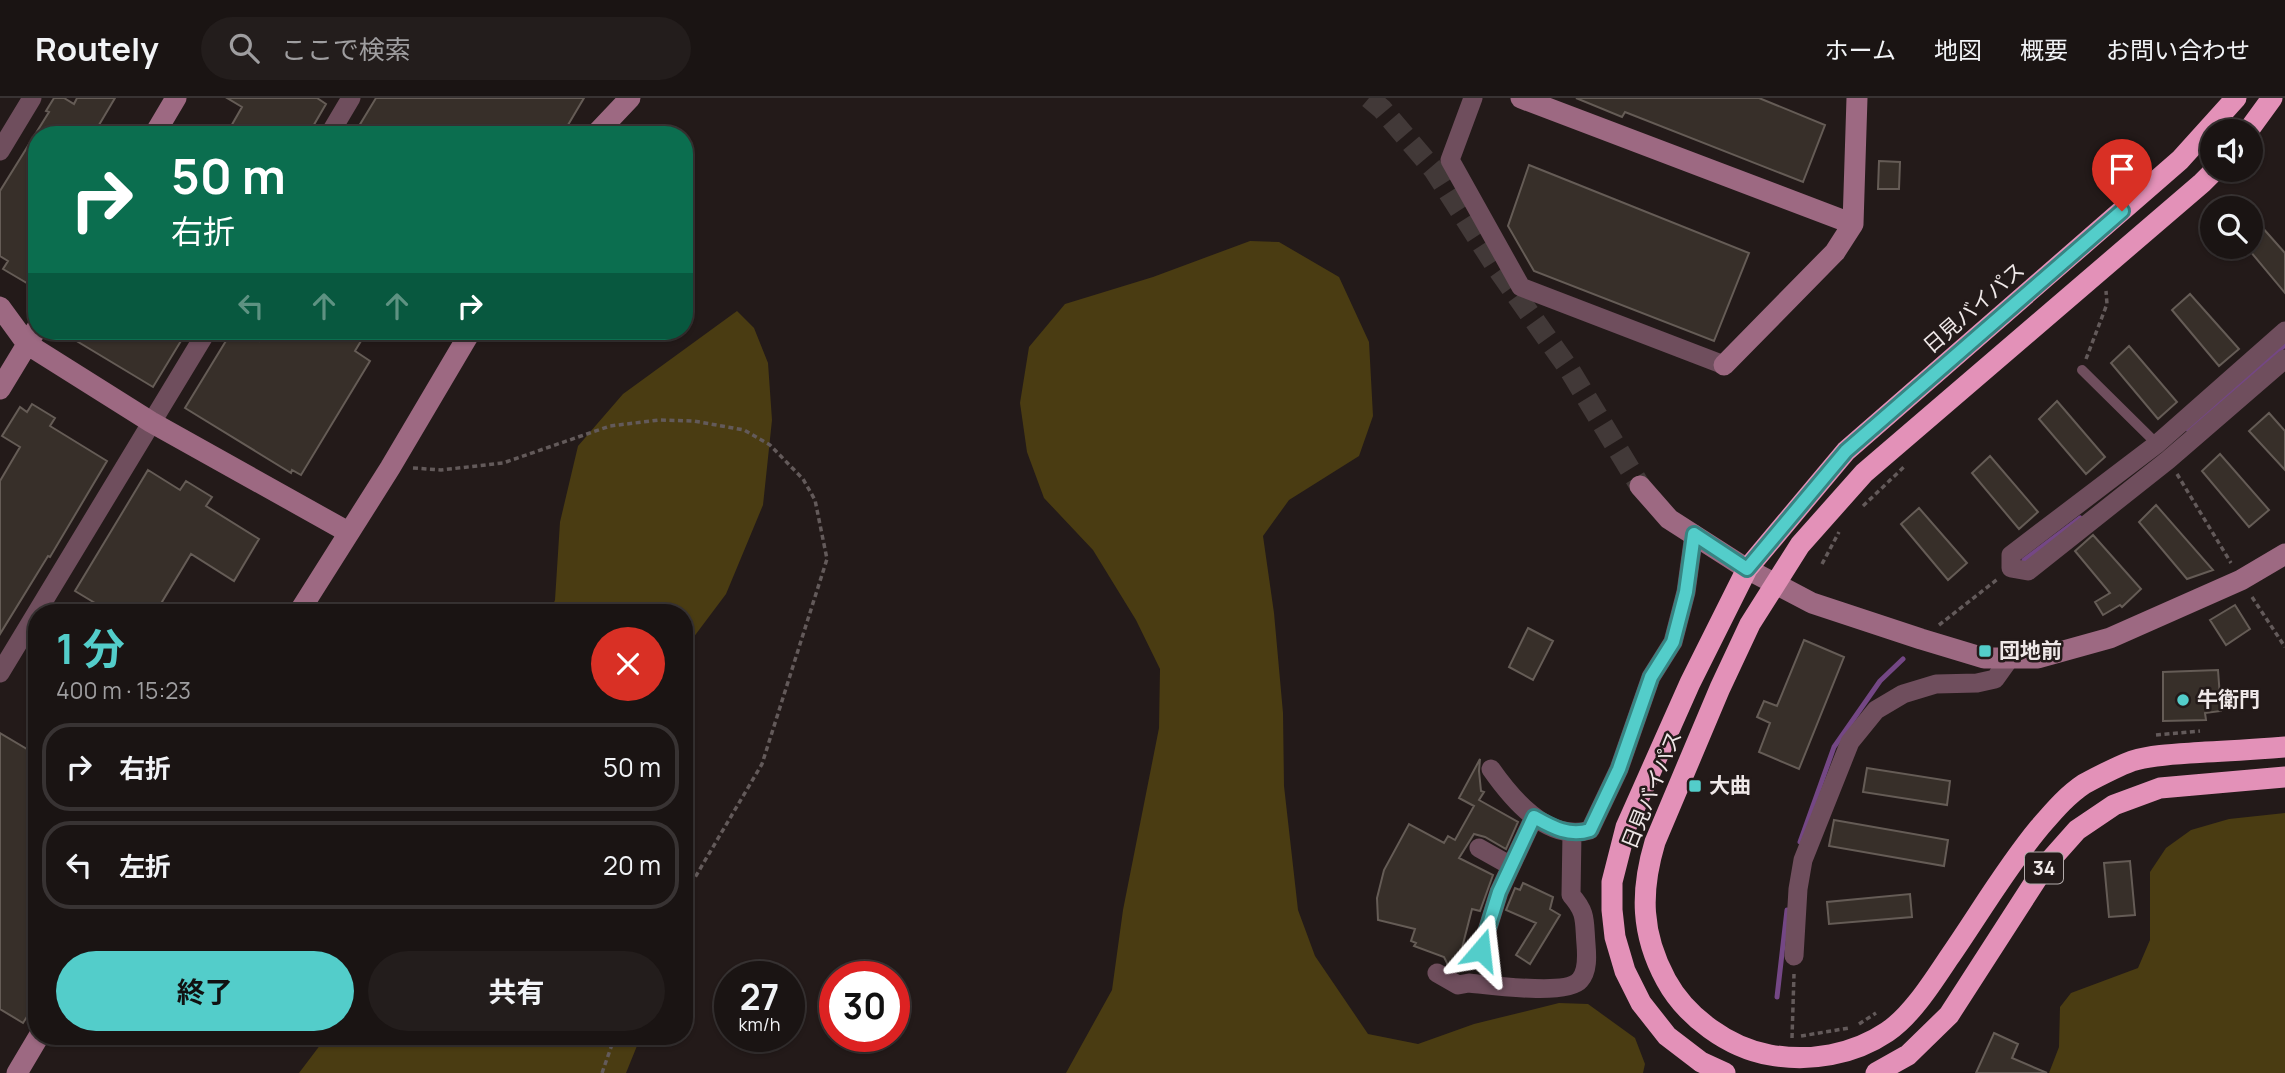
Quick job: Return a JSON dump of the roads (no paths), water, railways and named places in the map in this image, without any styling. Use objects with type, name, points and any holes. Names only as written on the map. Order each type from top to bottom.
[{"type":"highway","name":"日見バイパス","points":[[1725,1073],[1701,1062],[1667,1036],[1637,995],[1625,971],[1615,937],[1612,882],[1626,827],[1690,683],[1747,569],[1846,451],[2180,160],[2236,98]]},
{"type":"highway","points":[[2257,119],[2272,98]]},
{"type":"highway","name":"日見バイパス","points":[[2201,182],[1864,473],[1800,545],[1750,624],[1655,842],[1649,862],[1645,904],[1646,928],[1653,955],[1680,1001],[1723,1038],[1754,1052],[1788,1058],[1810,1058],[1863,1046],[1890,1030],[1927,991],[2026,844],[2060,804],[2081,786],[2131,762],[2158,755],[2285,747]]},
{"type":"highway","name":"34","points":[[1876,1073],[1908,1055],[1949,1016],[2045,866],[2077,830],[2114,805],[2160,788],[2285,777]]},
{"type":"street","points":[[0,151],[32,98]]},
{"type":"street","points":[[159,126],[176,98]]},
{"type":"street","points":[[334,126],[351,98]]},
{"type":"street","points":[[604,126],[630,98]]},
{"type":"street","points":[[1473,98],[1450,160],[1521,287],[1724,365],[1835,252],[1853,224],[1857,98]]},
{"type":"street","points":[[1521,98],[1853,224]]},
{"type":"street","points":[[0,307],[28,332]]},
{"type":"street","points":[[2011,568],[2011,555],[2163,452],[2276,355],[2285,331]]},
{"type":"street","points":[[0,388],[30,340]]},
{"type":"street","points":[[38,340],[151,422],[348,532]]},
{"type":"street","points":[[42,604],[201,340]]},
{"type":"street","points":[[304,604],[390,468],[466,340]]},
{"type":"street","points":[[1640,486],[1669,519],[1747,569],[1812,603],[1984,657],[2038,658],[2110,638],[2241,580],[2285,554]]},
{"type":"street","points":[[1491,769],[1508,793],[1534,817],[1556,830],[1579,834],[1590,830],[1619,769],[1651,677],[1673,642],[1686,592],[1694,534]]},
{"type":"street","points":[[0,673],[28,626]]},
{"type":"street","points":[[1794,956],[1798,889],[1803,860],[1850,743],[1876,710],[1903,694],[1936,684],[1995,680],[2010,658]]},
{"type":"street","points":[[1481,950],[1499,892],[1534,817]]},
{"type":"street","points":[[1437,973],[1458,985],[1469,983],[1550,989],[1573,986],[1581,979],[1587,960],[1583,909],[1571,895],[1572,833]]},
{"type":"street","points":[[1479,848],[1511,866]]},
{"type":"street","points":[[17,1073],[34,1045]]},
{"type":"lane","points":[[2082,370],[2163,452]]},
{"type":"waterway","points":[[2188,429],[2285,345]]},
{"type":"waterway","points":[[2024,560],[2080,518]]},
{"type":"waterway","points":[[1800,842],[1834,747],[1880,681],[1903,659]]},
{"type":"waterway","points":[[1777,997],[1787,910]]},
{"type":"tunnel","points":[[1369,98],[1382,109],[1434,170],[1497,268],[1569,369],[1640,486]]},
{"type":"place","name":"団地前","points":[[1985,651]]},
{"type":"place","name":"牛衛門","points":[[2183,700]]},
{"type":"place","name":"大曲","points":[[1695,786]]}]
